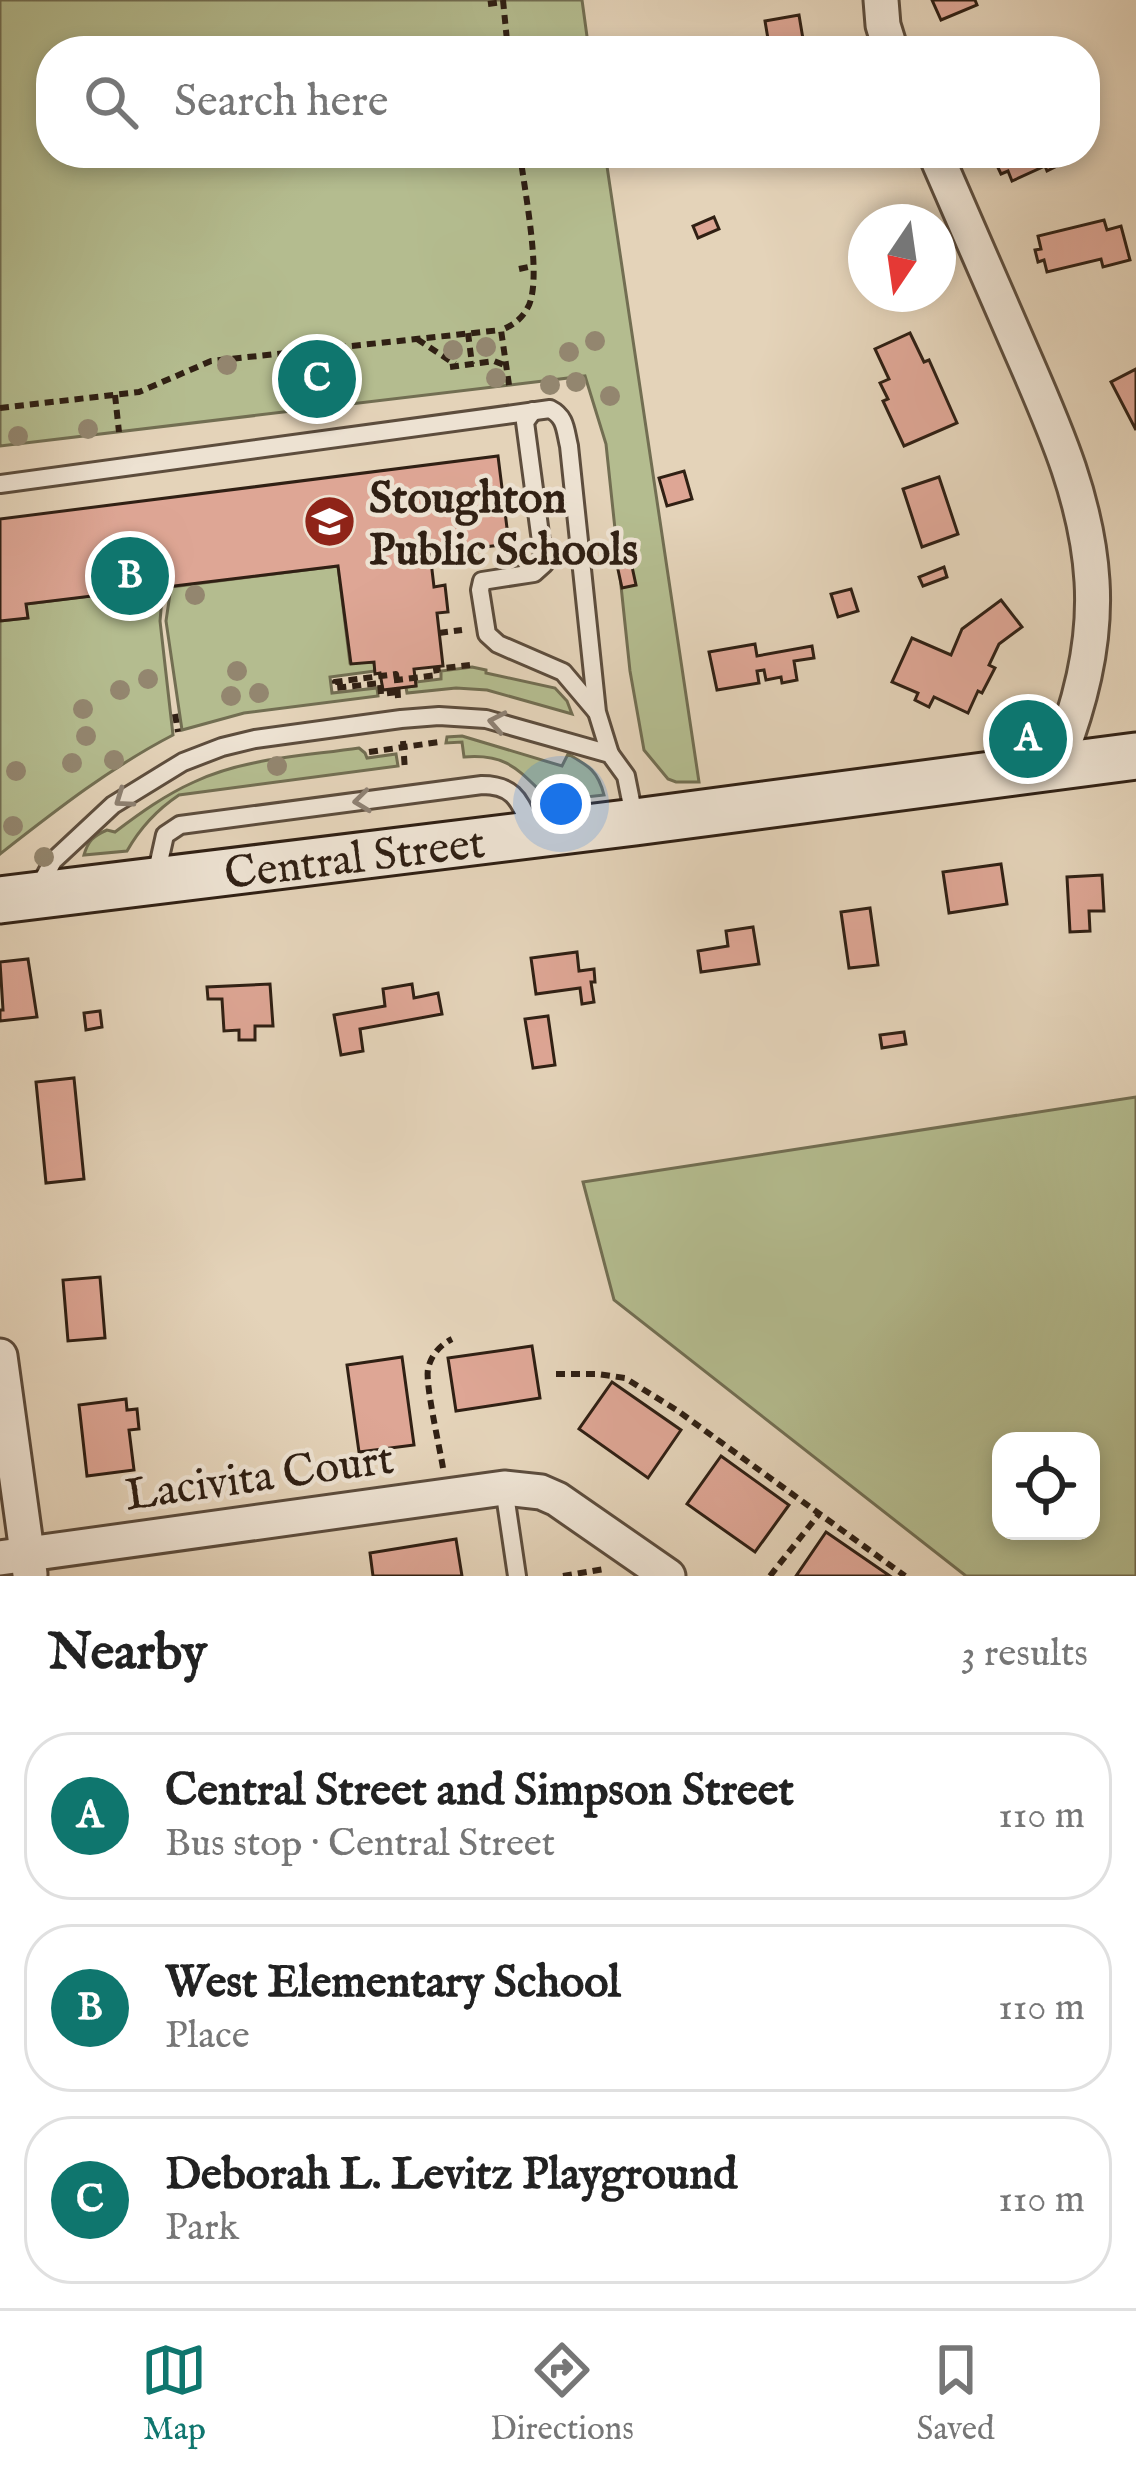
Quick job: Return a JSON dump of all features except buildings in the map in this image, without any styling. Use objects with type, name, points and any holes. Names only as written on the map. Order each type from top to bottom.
[{"type":"main road","name":"Central Street","points":[[17,898],[1136,756]]},
{"type":"street","points":[[881,0],[886,36]]},
{"type":"street","points":[[942,168],[1065,451],[1086,526],[1093,583],[1090,648],[1079,700],[1055,768]]},
{"type":"street","points":[[0,1356],[19,1563]]},
{"type":"street","name":"Lacivita Court","points":[[19,1563],[504,1488],[541,1492],[557,1499],[668,1576]]},
{"type":"lane","points":[[0,484],[532,411],[550,409],[561,414],[597,712],[610,754],[626,776],[635,822]]},
{"type":"lane","points":[[532,411],[525,422],[544,564],[534,573],[482,581],[485,626],[490,639],[563,671],[597,712]]},
{"type":"lane","points":[[17,898],[113,805],[183,762],[222,747],[439,716],[510,724],[610,754]]},
{"type":"lane","points":[[504,1488],[517,1576]]},
{"type":"path","points":[[488,4],[503,1],[506,36]]},
{"type":"path","points":[[0,408],[152,388],[198,361],[501,330],[513,325],[527,309],[533,287],[522,168]]},
{"type":"path","points":[[519,269],[533,266]]},
{"type":"path","points":[[501,330],[509,385]]},
{"type":"path","points":[[468,333],[472,364]]},
{"type":"path","points":[[417,339],[454,367],[499,362],[507,367]]},
{"type":"path","points":[[115,395],[118,432]]},
{"type":"path","points":[[440,632],[462,630]]},
{"type":"path","points":[[397,680],[470,665]]},
{"type":"path","points":[[396,674],[397,680],[398,694],[381,694],[380,683],[336,688],[335,682],[396,674]]},
{"type":"path","points":[[175,714],[178,732]]},
{"type":"path","points":[[369,752],[439,742]]},
{"type":"path","points":[[403,747],[405,771]]},
{"type":"path","points":[[443,1464],[427,1371],[436,1351],[452,1339]]},
{"type":"path","points":[[556,1374],[625,1378],[905,1576]]},
{"type":"path","points":[[770,1576],[819,1514]]},
{"type":"path","points":[[563,1576],[605,1569]]},
{"type":"green space","points":[[0,0],[582,0],[587,36],[36,36],[36,168],[607,168],[699,782],[668,779],[644,750],[630,671],[606,444],[585,376],[0,446]]},
{"type":"green space","points":[[338,566],[350,663],[374,662],[375,671],[330,677],[332,693],[377,688],[378,696],[244,713],[182,730],[166,621],[171,587]]},
{"type":"green space","points":[[163,587],[160,621],[173,735],[106,775],[0,854],[0,621],[27,618],[26,604]]},
{"type":"green space","points":[[472,667],[555,688],[572,714],[487,690],[407,693],[406,687],[416,682],[441,679],[441,671]]},
{"type":"green space","points":[[462,736],[562,766],[568,754],[592,770],[604,795],[551,801],[504,762],[464,757],[462,742],[446,743],[447,737]]},
{"type":"green space","points":[[359,748],[367,758],[396,754],[398,766],[179,795],[150,820],[127,851],[84,855],[98,834],[115,832],[183,787],[213,774],[275,759]]},
{"type":"green space","points":[[1136,1097],[1136,1576],[966,1576],[614,1300],[583,1182]]},
{"type":"place","name":"Deborah L. Levitz Playground","points":[[317,379]]},
{"type":"place","name":"Stoughton Public Schools","points":[[330,522]]},
{"type":"place","name":"West Elementary School","points":[[130,576]]},
{"type":"place","name":"Central Street and Simpson Street","points":[[1028,739]]}]
